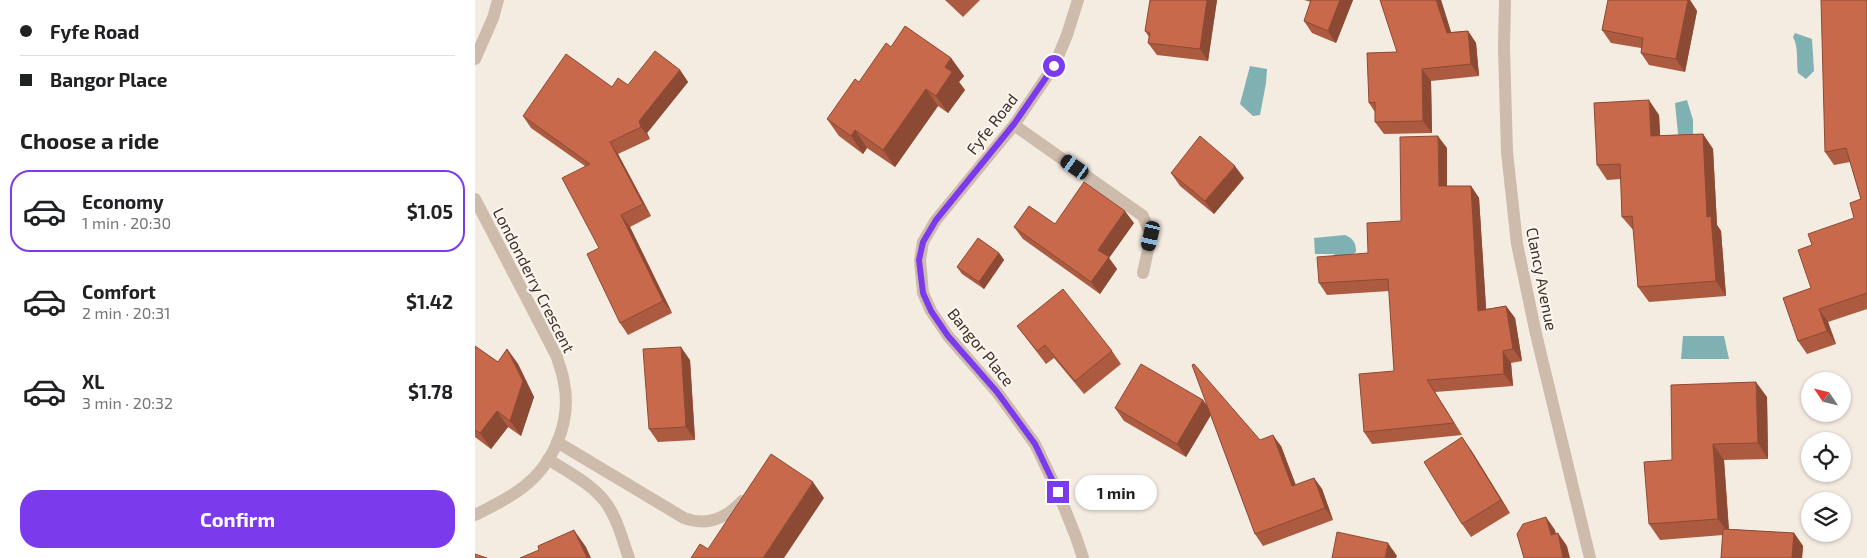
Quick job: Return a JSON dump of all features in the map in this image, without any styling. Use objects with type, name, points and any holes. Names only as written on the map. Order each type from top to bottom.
[{"type":"street","points":[[475,59],[493,18],[497,0]]},
{"type":"street","name":"Fyfe Road","points":[[919,260],[923,242],[936,220],[1014,124],[1054,66],[1067,35],[1078,0]]},
{"type":"street","name":"Clancy Avenue","points":[[1505,0],[1504,48],[1507,152],[1517,244],[1536,334],[1590,558]]},
{"type":"street","points":[[1014,124],[1143,216],[1151,236],[1143,273]]},
{"type":"street","name":"Londonderry Crescent","points":[[475,199],[557,357],[565,384],[565,412],[561,434],[549,459],[539,473],[522,488],[475,514]]},
{"type":"street","name":"Bangor Place","points":[[919,260],[923,293],[931,311],[948,336],[997,392],[1035,444],[1058,492],[1083,558]]},
{"type":"street","points":[[557,442],[693,522],[709,522],[721,518],[742,501]]},
{"type":"street","points":[[549,459],[603,498],[611,511],[629,558]]},
{"type":"water","points":[[1795,33],[1812,39],[1814,71],[1806,79],[1798,73],[1797,50],[1793,37]]},
{"type":"water","points":[[1250,66],[1267,69],[1260,115],[1253,116],[1240,104]]},
{"type":"water","points":[[1687,100],[1693,120],[1693,144],[1679,144],[1675,103]]},
{"type":"water","points":[[1345,235],[1351,238],[1356,249],[1356,252],[1346,259],[1333,254],[1315,254],[1314,238]]},
{"type":"water","points":[[1683,336],[1724,336],[1729,359],[1681,359]]},
{"type":"building","points":[[1150,0],[1207,0],[1200,49],[1148,43],[1150,33],[1145,31]]},
{"type":"building","points":[[1311,0],[1340,0],[1328,31],[1304,21]]},
{"type":"building","points":[[1380,0],[1436,0],[1447,33],[1468,31],[1471,64],[1422,69],[1423,121],[1375,122],[1375,102],[1369,103],[1367,53],[1397,52]]},
{"type":"building","points":[[1608,0],[1688,0],[1676,59],[1641,53],[1643,38],[1602,30]]},
{"type":"building","points":[[1821,0],[1867,0],[1867,293],[1819,309],[1827,331],[1798,341],[1783,298],[1811,288],[1798,250],[1812,245],[1808,234],[1854,218],[1850,203],[1861,199],[1846,148],[1825,152]]},
{"type":"building","points":[[905,26],[951,58],[945,67],[952,72],[936,96],[926,89],[883,150],[855,130],[851,136],[827,119],[855,79],[859,82],[886,43],[891,47]]},
{"type":"building","points":[[655,51],[680,70],[639,121],[641,127],[610,142],[643,204],[621,215],[663,301],[620,323],[587,254],[599,248],[562,178],[590,164],[523,116],[566,54],[612,87],[618,78],[628,85]]},
{"type":"building","points":[[1649,100],[1651,136],[1703,134],[1707,217],[1711,216],[1716,281],[1638,287],[1632,216],[1622,217],[1620,164],[1597,165],[1594,103]]},
{"type":"building","points":[[1200,136],[1235,166],[1205,201],[1171,173]]},
{"type":"building","points":[[1438,136],[1439,186],[1471,186],[1478,311],[1506,306],[1513,349],[1503,351],[1504,374],[1427,380],[1454,423],[1364,432],[1359,374],[1394,371],[1388,279],[1319,283],[1317,257],[1368,253],[1367,223],[1401,221],[1400,137]]},
{"type":"building","points":[[1084,182],[1125,211],[1098,250],[1109,257],[1091,282],[1014,227],[1029,206],[1055,224]]},
{"type":"building","points":[[978,238],[999,253],[979,282],[957,267]]},
{"type":"building","points":[[1063,289],[1112,351],[1075,381],[1045,345],[1037,351],[1017,326]]},
{"type":"building","points":[[475,346],[498,362],[507,349],[523,381],[510,421],[497,411],[480,433],[475,430]]},
{"type":"building","points":[[681,347],[686,427],[649,429],[643,349]]},
{"type":"building","points":[[1141,364],[1203,400],[1177,444],[1115,408]]},
{"type":"building","points":[[1194,364],[1260,440],[1273,435],[1292,486],[1314,478],[1325,508],[1255,534],[1192,365]]},
{"type":"building","points":[[1756,382],[1758,443],[1713,444],[1718,519],[1649,524],[1644,462],[1672,460],[1671,385]]},
{"type":"building","points":[[1462,437],[1501,500],[1462,524],[1424,462]]},
{"type":"building","points":[[771,454],[813,482],[763,558],[691,558],[700,544],[708,549]]},
{"type":"building","points":[[1546,517],[1551,535],[1558,533],[1563,558],[1524,558],[1517,534],[1523,524]]},
{"type":"building","points":[[1723,529],[1794,533],[1792,558],[1721,558]]},
{"type":"building","points":[[574,530],[587,558],[520,558],[539,550],[538,546]]},
{"type":"building","points":[[1337,532],[1388,543],[1385,558],[1332,558]]},
{"type":"building","points":[[475,554],[487,558],[475,558]]},
{"type":"route","points":[[1054,66],[1014,124],[936,220],[923,242],[919,260],[923,293],[931,311],[948,336],[997,392],[1035,444],[1058,492]]}]
